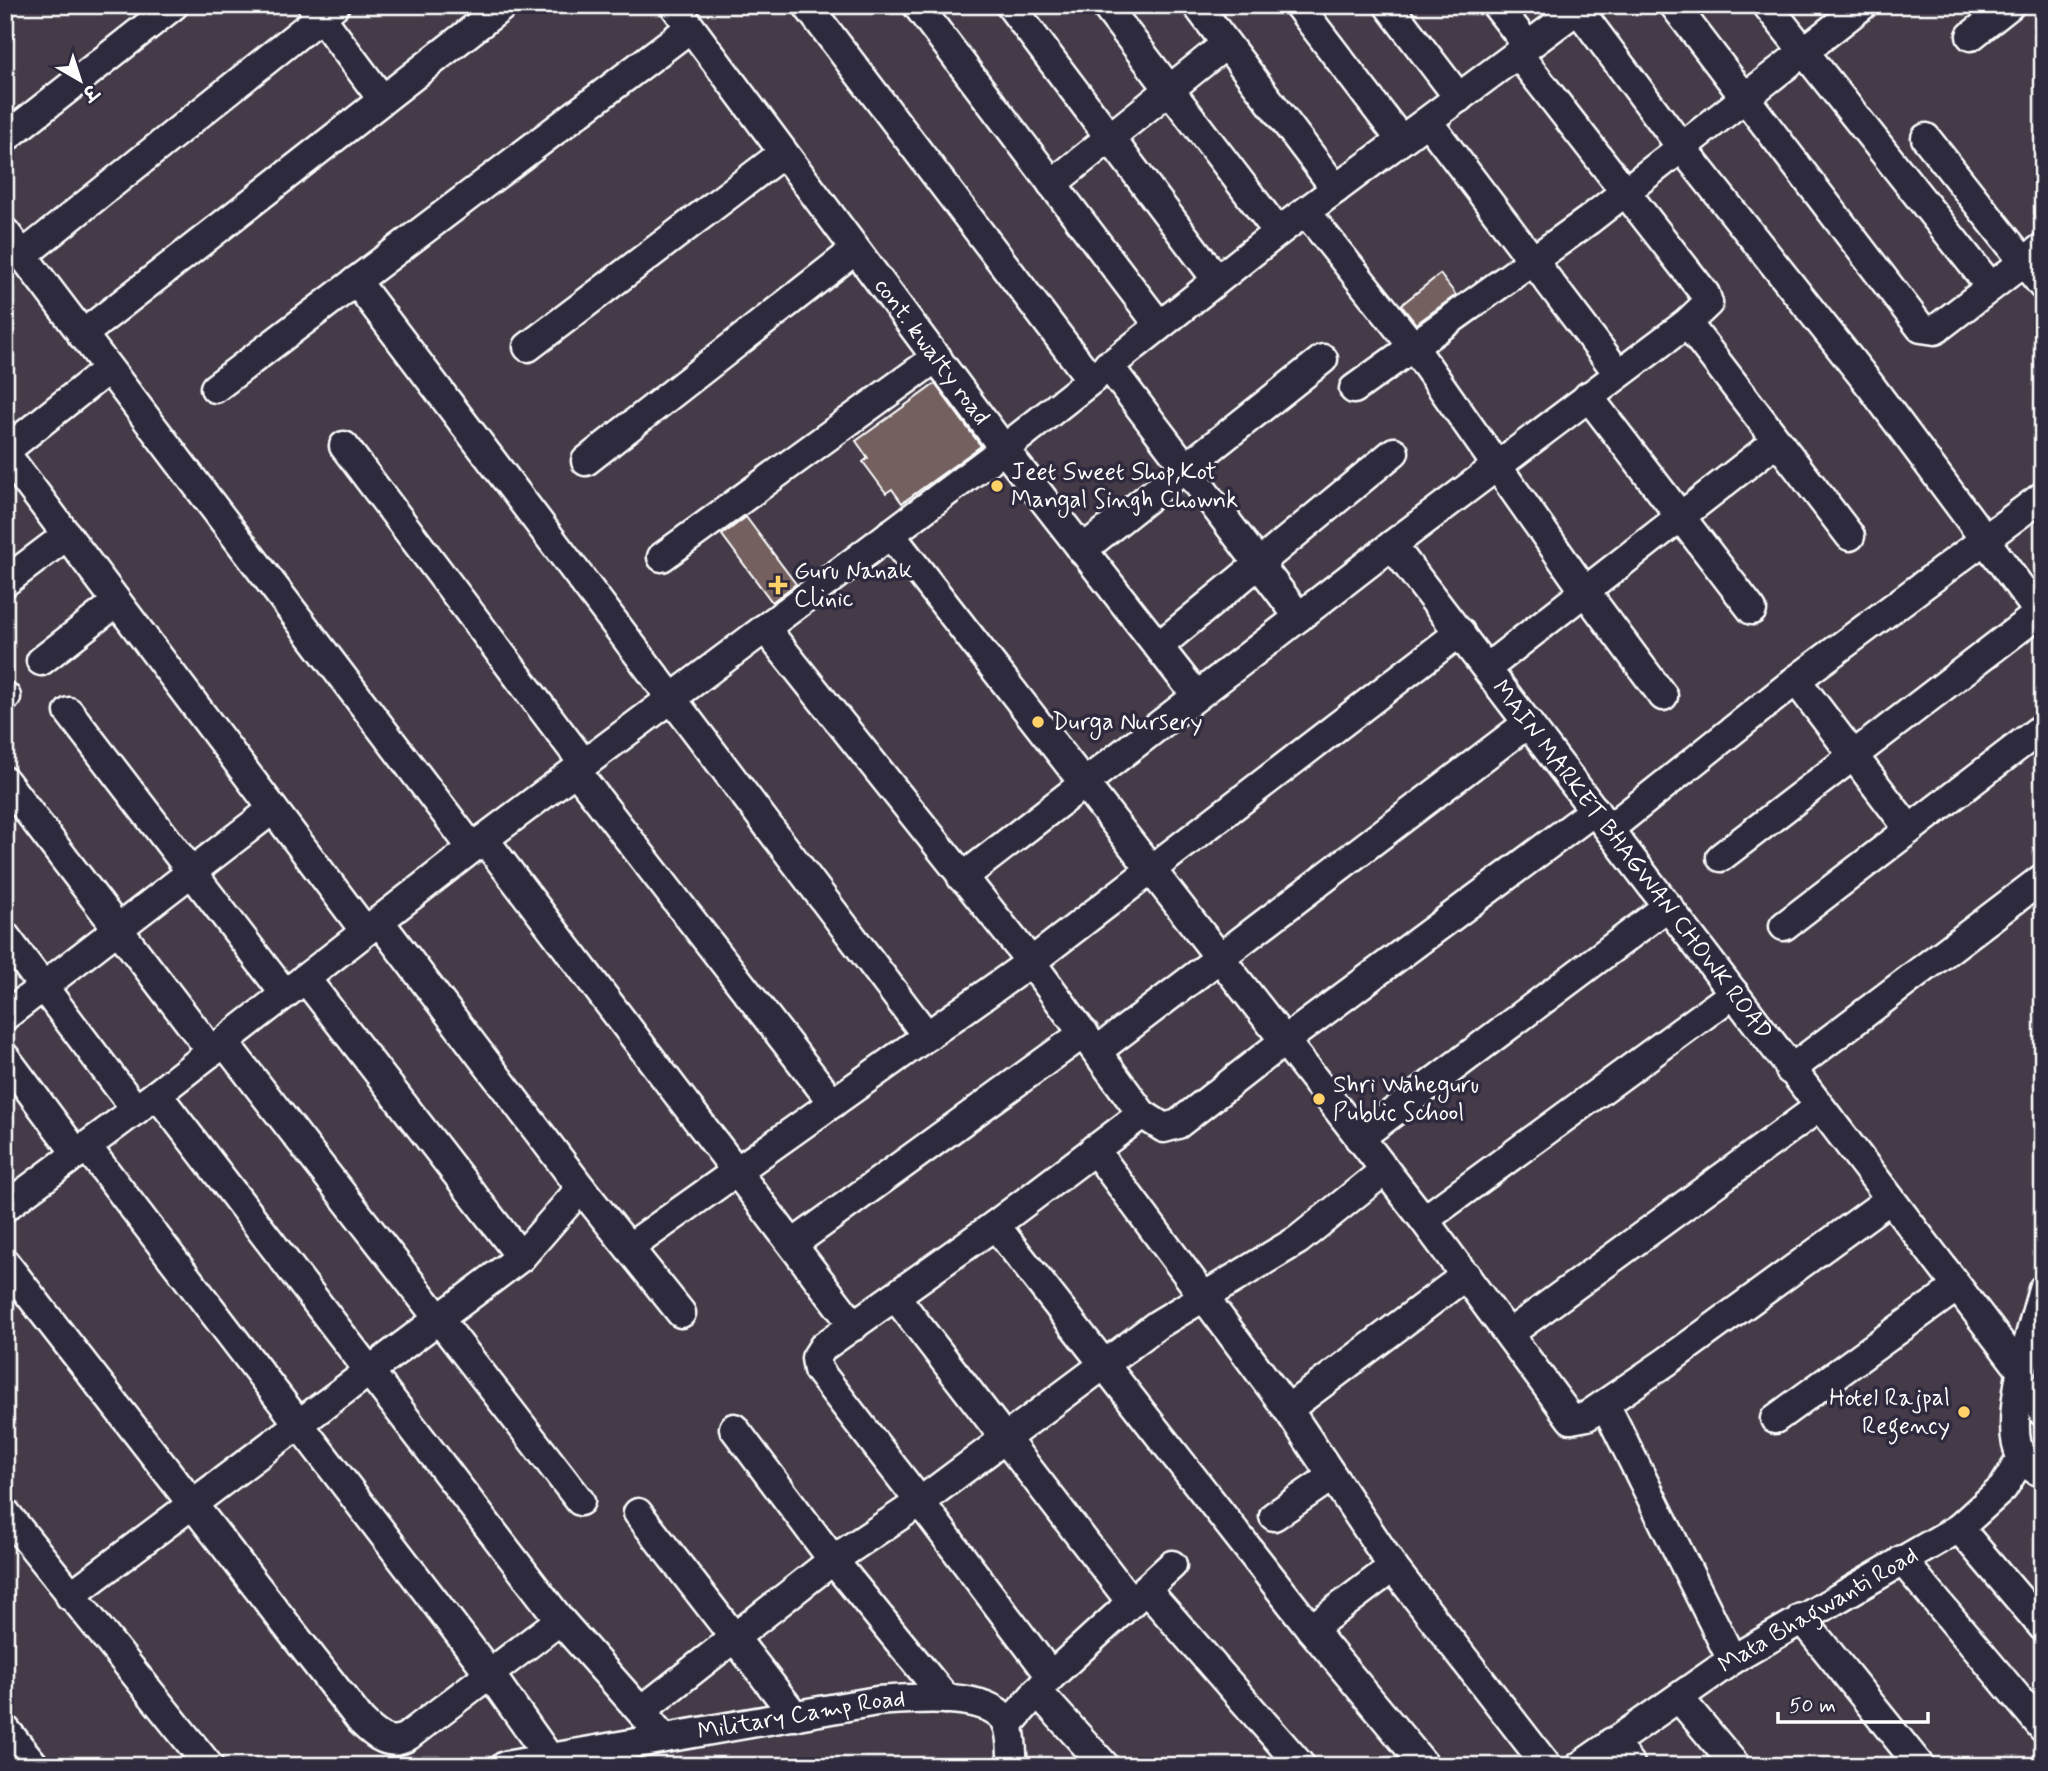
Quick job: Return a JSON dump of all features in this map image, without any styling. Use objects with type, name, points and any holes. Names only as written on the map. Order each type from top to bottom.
[{"type":"street","points":[[5,138],[174,5]]},
{"type":"street","points":[[82,335],[503,5]]},
{"type":"street","name":"cont. kwalty road","points":[[674,5],[782,154],[1004,449],[1196,695]]},
{"type":"street","points":[[807,5],[1099,372],[1185,471],[1299,617]]},
{"type":"street","points":[[917,5],[1159,325]]},
{"type":"street","points":[[1010,5],[1217,280]]},
{"type":"street","points":[[1105,5],[1167,90],[1278,232]]},
{"type":"street","points":[[1197,5],[1336,189]]},
{"type":"street","points":[[1298,5],[1401,140]]},
{"type":"street","points":[[1388,5],[1459,99]]},
{"type":"street","points":[[962,877],[1495,465],[1687,323],[1708,303],[1705,294],[1625,191],[1523,50],[1496,5]]},
{"type":"street","points":[[1674,5],[1921,328],[1935,330],[2033,255]]},
{"type":"street","points":[[1767,5],[1990,286]]},
{"type":"street","points":[[1354,389],[1412,345],[1535,261],[1863,5]]},
{"type":"street","points":[[1970,36],[2010,5]]},
{"type":"street","points":[[7,1202],[147,1102],[478,844],[1004,449],[1278,232],[1580,7],[1682,148],[1870,385],[2041,613],[1721,858]]},
{"type":"street","points":[[22,256],[323,9],[382,99]]},
{"type":"street","points":[[215,388],[690,28]]},
{"type":"street","points":[[1052,184],[1226,44]]},
{"type":"street","points":[[1428,122],[1619,373]]},
{"type":"street","points":[[1926,138],[2033,255],[2043,286]]},
{"type":"street","points":[[528,347],[782,154]]},
{"type":"street","points":[[1306,212],[1412,345],[1584,590],[1663,696]]},
{"type":"street","points":[[5,232],[108,369],[478,844],[737,1170],[854,1326]]},
{"type":"street","points":[[586,461],[855,250]]},
{"type":"street","points":[[356,281],[927,1036]]},
{"type":"street","points":[[1687,323],[1850,536]]},
{"type":"street","points":[[662,557],[937,357]]},
{"type":"street","points":[[1082,550],[1323,359]]},
{"type":"street","points":[[108,369],[5,452],[273,809],[372,926],[681,1313]]},
{"type":"street","points":[[1588,396],[1752,610]]},
{"type":"street","points":[[1487,668],[1777,441]]},
{"type":"street","points":[[344,446],[580,767],[833,1103]]},
{"type":"street","points":[[1159,646],[1394,452]]},
{"type":"street","points":[[765,628],[1031,962],[1142,1114],[1164,1128],[1178,1124],[1283,1042],[1602,820],[2043,496]]},
{"type":"street","points":[[890,534],[1424,1220],[1572,1419],[1579,1420],[1605,1404],[1890,1199]]},
{"type":"street","points":[[5,582],[68,535]]},
{"type":"street","name":"MAIN MARKET BHAGWAN CHOWK ROAD","points":[[1392,545],[2021,1370]]},
{"type":"street","points":[[41,661],[117,602]]},
{"type":"street","points":[[630,1247],[1031,962],[1460,632]]},
{"type":"street","points":[[1796,680],[1909,829]]},
{"type":"street","points":[[68,712],[192,871],[295,986],[521,1257]]},
{"type":"street","points":[[793,1244],[1091,1042],[1219,959],[1528,723]]},
{"type":"street","points":[[1784,926],[2043,727]]},
{"type":"street","points":[[5,781],[119,928],[438,1320],[580,1502]]},
{"type":"street","points":[[5,1016],[273,809]]},
{"type":"street","points":[[1790,1070],[2043,878]]},
{"type":"street","points":[[1359,1138],[1668,906]]},
{"type":"street","points":[[5,936],[44,986],[147,1102],[368,1372],[560,1620],[649,1721],[734,1636],[833,1560],[920,1502],[1003,1438],[1201,1296],[1271,1259],[1385,1170]]},
{"type":"street","points":[[1424,1220],[1734,993]]},
{"type":"street","points":[[5,1057],[300,1424],[491,1674],[550,1759]]},
{"type":"street","points":[[1510,1333],[1819,1107]]},
{"type":"street","points":[[1105,1766],[1044,1683],[920,1502],[818,1370],[816,1358],[823,1347],[995,1225],[1142,1114]]},
{"type":"street","points":[[1094,1149],[1287,1409],[1393,1567],[1547,1766]]},
{"type":"street","points":[[70,1596],[192,1507],[521,1257],[581,1188]]},
{"type":"street","points":[[995,1225],[1311,1629],[1425,1766]]},
{"type":"street","points":[[5,1264],[360,1721],[381,1738],[402,1740],[560,1620]]},
{"type":"street","points":[[1287,1409],[1465,1275]]},
{"type":"street","points":[[1775,1419],[1957,1287]]},
{"type":"street","points":[[2032,1465],[2016,1440],[2021,1370],[2043,1289]]},
{"type":"street","points":[[895,1296],[1003,1438],[1139,1596],[1301,1766]]},
{"type":"street","points":[[2043,1389],[2043,1412]]},
{"type":"street","points":[[1605,1404],[1732,1660]]},
{"type":"street","points":[[734,1428],[833,1560],[946,1699]]},
{"type":"street","name":"Mata Bhagwanti Road","points":[[1580,1766],[1732,1660],[1958,1528],[2032,1465]]},
{"type":"street","points":[[1274,1516],[1331,1477]]},
{"type":"street","points":[[5,1512],[209,1766]]},
{"type":"street","points":[[638,1513],[795,1716]]},
{"type":"street","points":[[1958,1528],[2043,1627]]},
{"type":"street","points":[[1902,1560],[2043,1728]]},
{"type":"street","points":[[1013,1766],[1008,1725],[1044,1683],[1172,1565]]},
{"type":"street","points":[[1311,1629],[1393,1567]]},
{"type":"street","points":[[1801,1618],[1920,1766]]},
{"type":"street","points":[[1679,1698],[1736,1766]]},
{"type":"street","name":"Military Camp Road","points":[[505,1766],[877,1701],[946,1699],[993,1709],[1008,1725]]},
{"type":"street","points":[[5,1729],[35,1766]]},
{"type":"street","points":[[1612,1742],[1631,1766]]},
{"type":"building","points":[[1440,274],[1456,295],[1416,324],[1401,305]]},
{"type":"building","points":[[935,384],[981,446],[902,503],[892,489],[886,493],[863,462],[868,458],[856,441]]},
{"type":"building","points":[[746,517],[796,584],[772,602],[722,535]]},
{"type":"place","name":"Jeet Sweet Shop,Kot Mangal Singh Chownk","points":[[997,486]]},
{"type":"place","name":"Guru Nanak Clinic","points":[[778,585]]},
{"type":"place","name":"Durga Nursery","points":[[1038,722]]},
{"type":"place","name":"Shri Waheguru Public School","points":[[1319,1099]]},
{"type":"place","name":"Hotel Rajpal Regency","points":[[1964,1412]]}]
